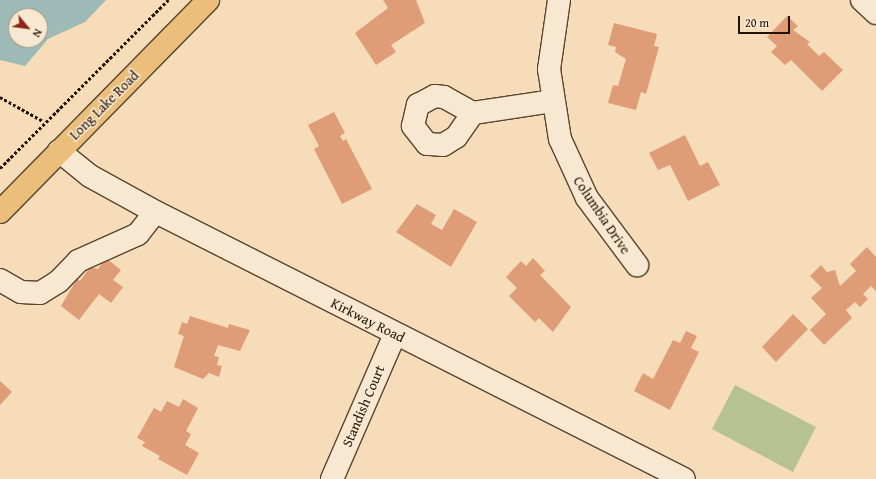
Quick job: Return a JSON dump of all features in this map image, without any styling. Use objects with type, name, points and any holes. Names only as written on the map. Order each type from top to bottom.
[{"type":"main road","name":"Long Lake Road","points":[[0,212],[59,150],[208,0]]},
{"type":"street","name":"Columbia Drive","points":[[559,0],[550,41],[552,101],[572,171],[587,198],[636,265]]},
{"type":"street","points":[[862,0],[876,13]]},
{"type":"street","points":[[473,114],[552,101]]},
{"type":"street","name":"Kirkway Road","points":[[59,150],[90,176],[155,212],[684,479]]},
{"type":"street","points":[[0,280],[21,292],[40,293],[59,281],[78,261],[138,234],[155,212]]},
{"type":"street","name":"Standish Court","points":[[332,479],[395,334]]},
{"type":"path","points":[[0,168],[43,122],[168,0]]},
{"type":"path","points":[[0,97],[43,122]]},
{"type":"green space","points":[[735,385],[816,427],[793,472],[712,429]]},
{"type":"water","points":[[0,0],[106,0],[85,22],[48,39],[48,8],[8,8],[8,48],[40,48],[25,66],[0,60]]},
{"type":"building","points":[[383,0],[416,0],[425,23],[391,45],[396,52],[376,65],[355,33],[388,8]]},
{"type":"building","points":[[787,16],[798,26],[793,30],[810,42],[807,44],[819,56],[824,52],[843,70],[822,91],[791,60],[785,65],[771,52],[777,46],[767,37]]},
{"type":"building","points":[[614,23],[657,34],[654,46],[659,47],[646,94],[641,92],[636,110],[608,103],[613,85],[618,86],[626,59],[615,52],[616,47],[608,45]]},
{"type":"building","points":[[334,112],[345,133],[340,136],[343,141],[346,139],[372,189],[342,204],[314,149],[319,146],[308,125]]},
{"type":"building","points":[[685,135],[700,166],[708,162],[720,185],[688,201],[670,165],[658,170],[649,153]]},
{"type":"building","points":[[417,204],[436,215],[431,224],[442,230],[454,209],[477,222],[451,267],[396,232]]},
{"type":"building","points":[[867,247],[876,257],[876,291],[871,286],[863,294],[868,299],[860,307],[855,302],[846,310],[852,318],[824,345],[810,330],[826,314],[811,298],[822,288],[810,276],[821,265],[827,272],[835,270],[840,286],[856,271],[850,264]]},
{"type":"building","points":[[106,258],[121,270],[113,280],[123,287],[111,303],[99,294],[79,320],[61,306],[77,279],[80,281],[90,267],[98,269]]},
{"type":"building","points":[[533,258],[545,271],[540,275],[571,307],[553,332],[539,318],[535,322],[509,296],[517,288],[506,277],[521,261],[526,266]]},
{"type":"building","points":[[793,314],[808,329],[776,362],[762,347]]},
{"type":"building","points":[[190,316],[228,328],[229,324],[250,330],[240,351],[218,345],[214,356],[219,357],[217,365],[222,366],[219,377],[209,373],[203,379],[174,367],[184,336],[178,334],[182,322],[187,324]]},
{"type":"building","points":[[686,331],[697,336],[691,348],[699,352],[670,410],[634,391],[643,373],[653,379],[673,340],[680,343]]},
{"type":"building","points":[[0,381],[12,392],[0,405]]},
{"type":"building","points":[[183,399],[198,408],[186,431],[191,434],[185,445],[199,453],[187,475],[158,459],[160,456],[142,446],[145,442],[137,438],[154,408],[161,412],[167,401],[179,407]]}]
